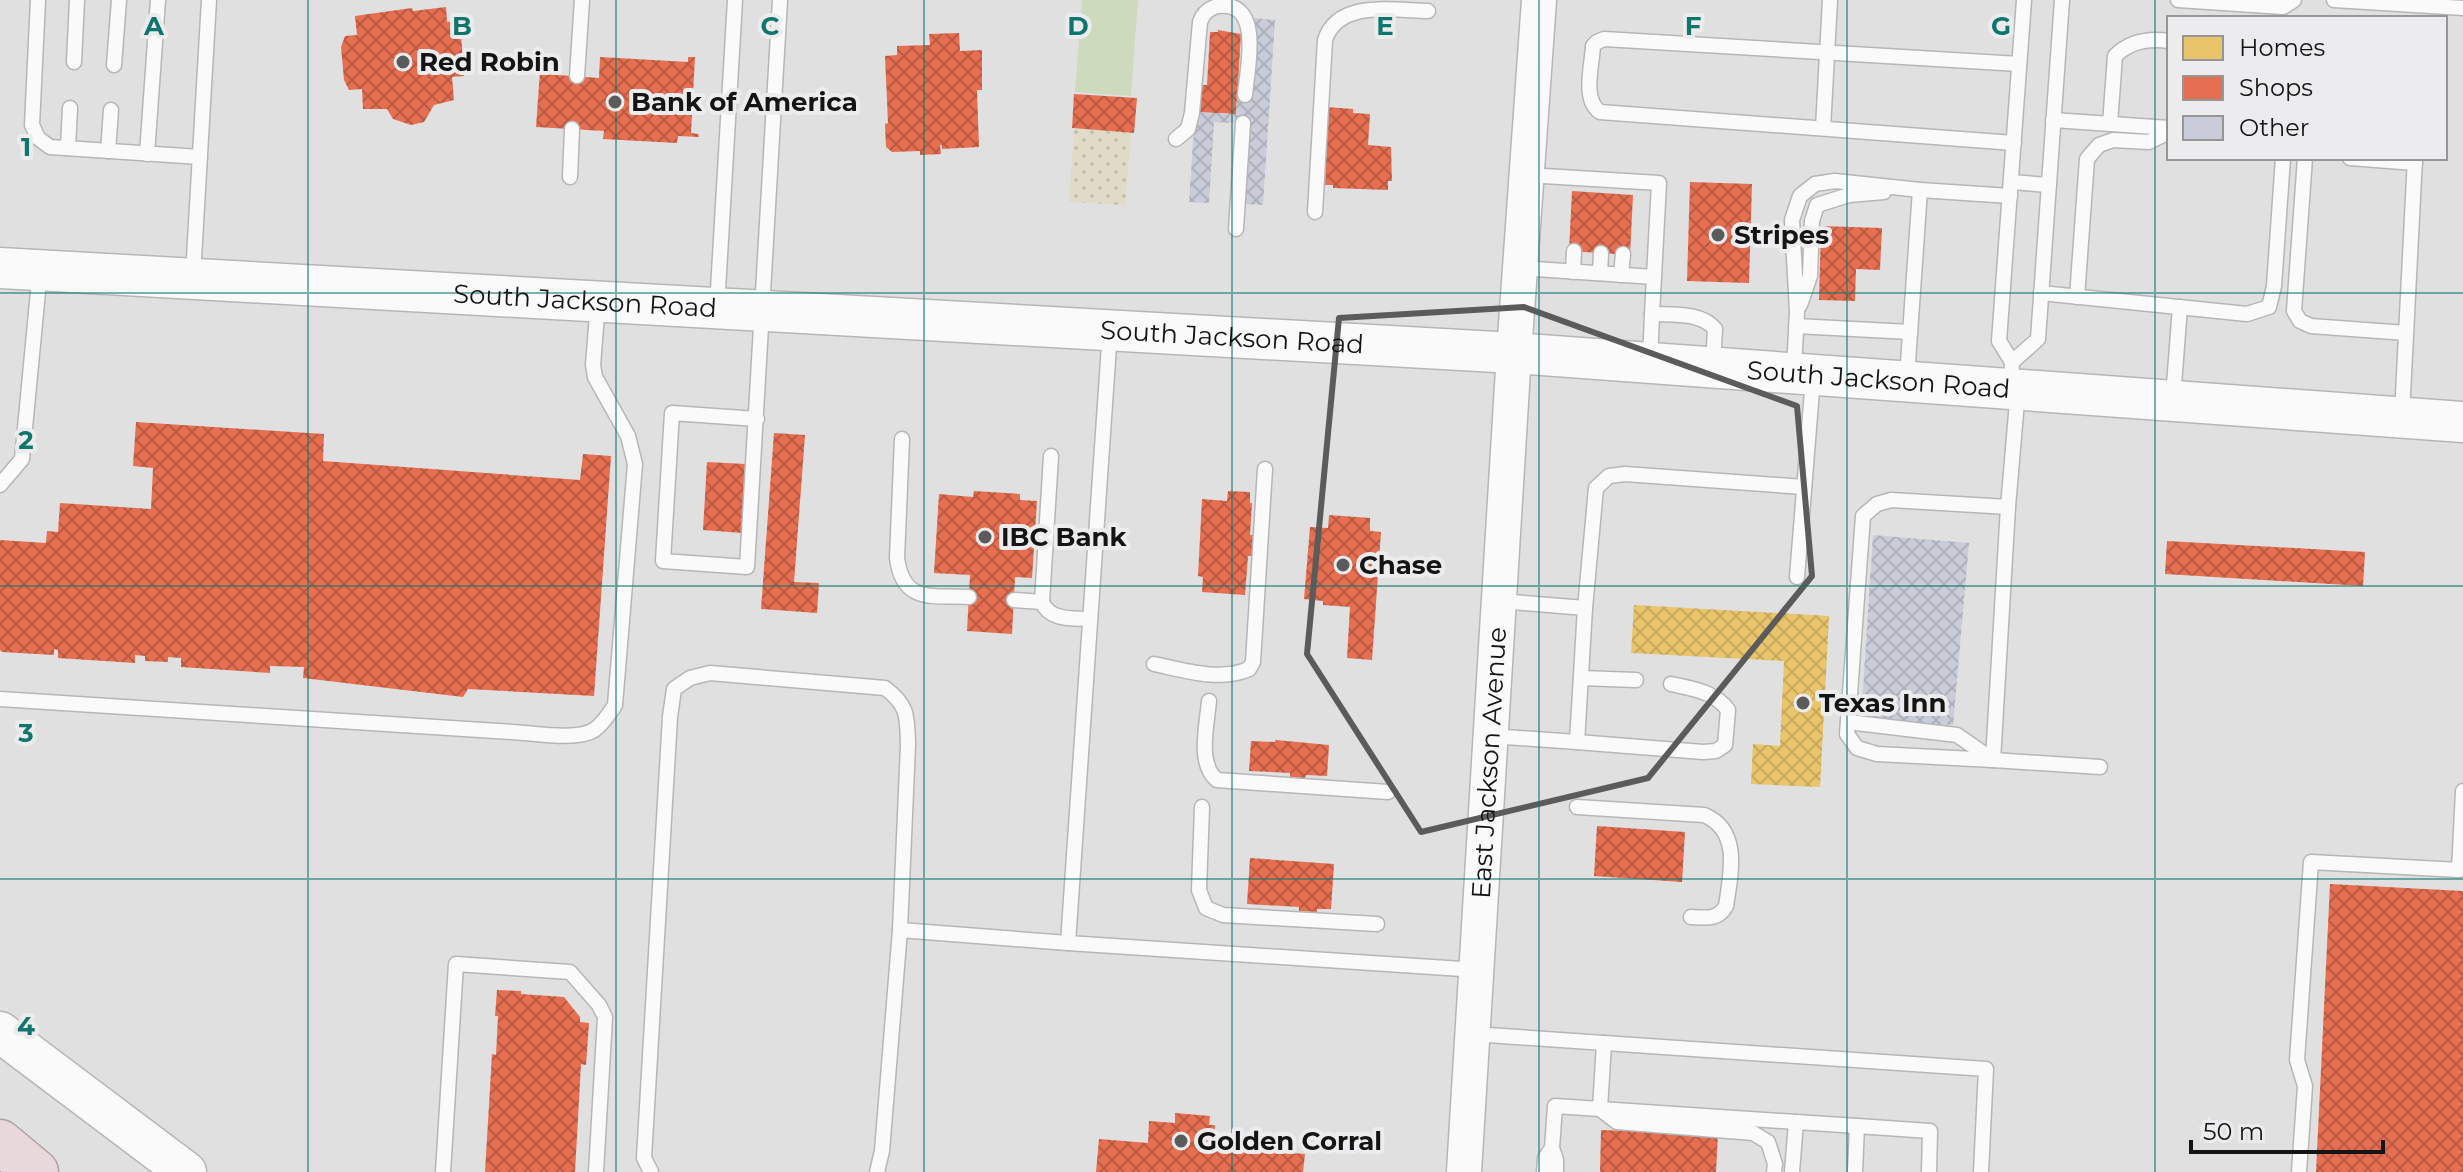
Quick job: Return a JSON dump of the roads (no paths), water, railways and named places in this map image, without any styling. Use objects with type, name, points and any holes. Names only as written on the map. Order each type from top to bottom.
[{"type":"highway","points":[[0,1142],[36,1172]]},
{"type":"main road","name":"South Jackson Road","points":[[0,268],[1514,353],[1907,382],[2014,380],[2172,401],[2463,422]]},
{"type":"main road","points":[[0,1032],[186,1172]]},
{"type":"street","name":"East Jackson Avenue","points":[[1464,1172],[1514,353],[1539,0]]},
{"type":"lane","points":[[38,0],[32,125],[38,138],[50,147],[200,157]]},
{"type":"lane","points":[[74,62],[77,0]]},
{"type":"lane","points":[[114,65],[119,0]]},
{"type":"lane","points":[[147,154],[158,0]]},
{"type":"lane","points":[[193,279],[209,0]]},
{"type":"lane","points":[[577,76],[582,0]]},
{"type":"lane","points":[[717,309],[735,0]]},
{"type":"lane","points":[[757,419],[672,413],[663,561],[747,567],[757,419],[780,0]]},
{"type":"lane","points":[[1823,128],[1830,0]]},
{"type":"lane","points":[[1993,760],[2014,380],[1999,341],[2024,0]]},
{"type":"lane","points":[[2014,380],[2038,339],[2062,0]]},
{"type":"lane","points":[[2178,0],[2257,12],[2283,7],[2294,0]]},
{"type":"lane","points":[[2334,0],[2463,8]]},
{"type":"lane","points":[[1176,139],[1188,129],[1192,113],[1202,15],[1216,7],[1234,7],[1243,12],[1248,20],[1245,95]]},
{"type":"lane","points":[[1315,212],[1325,40],[1329,28],[1340,15],[1350,12],[1428,11]]},
{"type":"lane","points":[[2014,143],[1600,112],[1590,99],[1593,46],[1604,39],[2019,64]]},
{"type":"lane","points":[[2110,124],[2115,56],[2124,46],[2151,39],[2167,41]]},
{"type":"lane","points":[[68,148],[70,108]]},
{"type":"lane","points":[[108,151],[111,110]]},
{"type":"lane","points":[[2053,120],[2167,130]]},
{"type":"lane","points":[[1236,229],[1243,123]]},
{"type":"lane","points":[[570,177],[572,129]]},
{"type":"lane","points":[[2077,297],[2087,159],[2099,145],[2113,140],[2149,142],[2167,131]]},
{"type":"lane","points":[[2041,293],[2247,314],[2269,307],[2274,286],[2283,160]]},
{"type":"lane","points":[[2305,160],[2294,311],[2300,321],[2311,326],[2406,333]]},
{"type":"lane","points":[[2402,418],[2415,160]]},
{"type":"lane","points":[[1527,175],[1578,185],[1626,188],[1659,183],[1650,363]]},
{"type":"lane","points":[[1797,577],[1804,487],[1803,374],[1797,319],[1810,276],[1812,221],[1817,205],[1849,195],[2049,185]]},
{"type":"lane","points":[[1907,382],[1920,190]]},
{"type":"lane","points":[[1573,272],[1574,251]]},
{"type":"lane","points":[[1600,273],[1601,253]]},
{"type":"lane","points":[[1621,275],[1623,254]]},
{"type":"lane","points":[[1520,268],[1654,277]]},
{"type":"lane","points":[[0,485],[22,459],[40,271]]},
{"type":"lane","points":[[0,699],[512,732],[574,735],[592,732],[615,705],[635,464],[628,436],[595,377],[593,365],[598,302]]},
{"type":"lane","points":[[2172,401],[2180,307]]},
{"type":"lane","points":[[1652,314],[1708,321],[1715,329],[1713,368]]},
{"type":"lane","points":[[1797,319],[1910,332]]},
{"type":"lane","points":[[1068,943],[1110,330]]},
{"type":"lane","points":[[902,439],[899,573],[911,591],[920,595],[969,597]]},
{"type":"lane","points":[[1051,456],[1042,602],[1045,610],[1054,615],[1090,619]]},
{"type":"lane","points":[[1154,664],[1196,673],[1233,675],[1249,669],[1253,662],[1265,469]]},
{"type":"lane","points":[[1577,742],[1596,488],[1609,476],[1625,474],[1804,487]]},
{"type":"lane","points":[[2008,507],[1891,500],[1877,504],[1863,516],[1847,734],[1857,748],[1877,754],[2100,767]]},
{"type":"lane","points":[[1014,600],[1042,602]]},
{"type":"lane","points":[[1499,601],[1585,608]]},
{"type":"lane","points":[[651,1172],[644,1158],[670,717],[674,689],[690,678],[710,673],[885,688],[901,700],[907,719],[908,745],[900,930],[882,1151],[877,1172]]},
{"type":"lane","points":[[1581,678],[1636,680]]},
{"type":"lane","points":[[1491,736],[1703,752],[1716,751],[1725,745],[1728,710],[1723,702],[1711,694],[1671,684]]},
{"type":"lane","points":[[1209,701],[1205,760],[1210,774],[1217,780],[1388,792]]},
{"type":"lane","points":[[1848,722],[1957,735],[1993,760]]},
{"type":"lane","points":[[2299,1172],[2305,1086],[2297,1060],[2311,862],[2459,870],[2463,791]]},
{"type":"lane","points":[[1202,807],[1199,890],[1206,908],[1223,915],[1377,924]]},
{"type":"lane","points":[[1577,807],[1704,815],[1715,820],[1727,832],[1730,847],[1726,906],[1722,914],[1713,918],[1691,917]]},
{"type":"lane","points":[[900,930],[1477,970]]},
{"type":"lane","points":[[443,1172],[456,964],[570,972],[599,1005],[605,1017],[596,1172]]},
{"type":"lane","points":[[1473,1034],[1986,1069],[1981,1172]]},
{"type":"lane","points":[[1600,1109],[1604,1043]]},
{"type":"lane","points":[[1556,1172],[1552,1148],[1555,1106],[1930,1131],[1929,1172]]},
{"type":"lane","points":[[1600,1109],[1617,1122],[1753,1133],[1768,1142],[1775,1164],[1774,1172]]},
{"type":"lane","points":[[1792,1172],[1796,1122]]},
{"type":"lane","points":[[1855,1172],[1857,1126]]},
{"type":"lane","points":[[1544,1172],[1545,1158],[1552,1148]]},
{"type":"place","name":"Red Robin","points":[[403,62]]},
{"type":"place","name":"Bank of America","points":[[615,102]]},
{"type":"place","name":"Stripes","points":[[1718,235]]},
{"type":"place","name":"IBC Bank","points":[[985,537]]},
{"type":"place","name":"Chase","points":[[1343,565]]},
{"type":"place","name":"Texas Inn","points":[[1803,703]]},
{"type":"place","name":"Golden Corral","points":[[1181,1141]]}]
